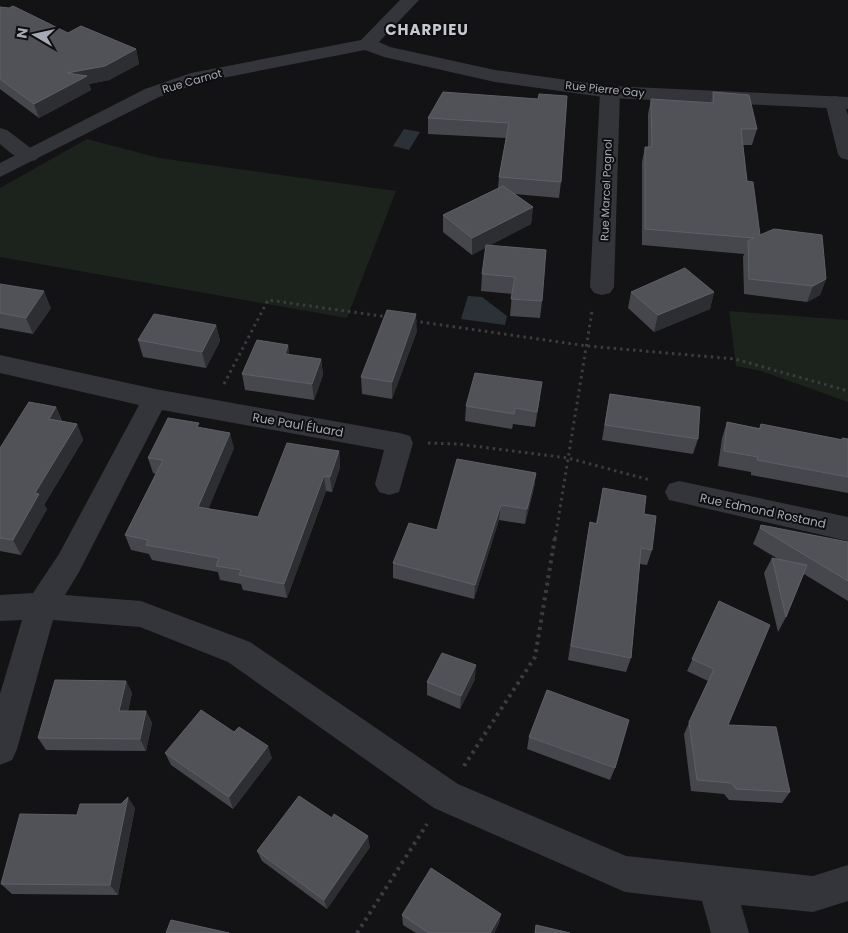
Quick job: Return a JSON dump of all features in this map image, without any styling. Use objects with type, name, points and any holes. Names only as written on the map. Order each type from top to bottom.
[{"type":"street","points":[[367,44],[410,0]]},
{"type":"street","name":"Rue Pierre Gay","points":[[367,44],[384,51],[495,76],[610,92],[842,102]]},
{"type":"street","name":"Rue Carnot","points":[[0,171],[152,93],[198,78],[367,44]]},
{"type":"street","name":"Rue Marcel Pagnol","points":[[602,287],[610,92]]},
{"type":"street","points":[[842,102],[848,154]]},
{"type":"street","points":[[0,134],[29,156]]},
{"type":"street","name":"Rue Paul Éluard","points":[[0,364],[155,399],[400,443]]},
{"type":"street","points":[[0,749],[42,606],[69,562],[155,399]]},
{"type":"street","points":[[389,484],[400,443]]},
{"type":"street","name":"Rue Edmond Rostand","points":[[679,492],[848,529]]},
{"type":"street","points":[[0,608],[42,606],[141,614],[239,652],[446,796],[625,874],[813,894],[848,883]]},
{"type":"street","points":[[716,883],[730,933]]},
{"type":"path","points":[[357,933],[535,657],[594,298],[602,287]]},
{"type":"path","points":[[225,384],[268,300],[394,318]]},
{"type":"path","points":[[413,321],[587,346],[735,359],[848,391]]},
{"type":"path","points":[[400,443],[458,444],[568,458],[656,481],[679,492]]},
{"type":"shaded area","points":[[404,129],[420,132],[409,150],[393,146]]},
{"type":"shaded area","points":[[87,139],[159,158],[396,191],[347,318],[0,257],[0,188]]},
{"type":"shaded area","points":[[468,296],[482,297],[507,316],[505,325],[461,319]]},
{"type":"shaded area","points":[[729,311],[848,320],[848,402],[761,371],[736,366]]},
{"type":"building","points":[[13,6],[68,33],[81,26],[136,49],[105,66],[67,73],[87,76],[34,104],[0,79],[0,7],[9,8]]},
{"type":"building","points":[[443,92],[538,99],[539,94],[567,96],[561,182],[499,177],[509,123],[428,118]]},
{"type":"building","points":[[713,92],[749,95],[757,129],[741,129],[747,181],[753,182],[760,235],[774,229],[822,235],[826,279],[813,286],[749,279],[748,241],[754,238],[645,229],[645,147],[652,147],[651,99],[714,103]]},
{"type":"building","points":[[503,186],[533,207],[472,238],[443,215]]},
{"type":"building","points":[[486,245],[546,250],[542,301],[511,299],[515,277],[482,274]]},
{"type":"building","points":[[685,268],[714,292],[658,315],[631,292]]},
{"type":"building","points":[[0,284],[44,291],[26,318],[0,313]]},
{"type":"building","points":[[387,310],[416,314],[392,382],[361,377]]},
{"type":"building","points":[[154,314],[216,325],[202,352],[138,340]]},
{"type":"building","points":[[257,340],[288,345],[285,354],[321,359],[312,384],[242,374]]},
{"type":"building","points":[[475,373],[542,382],[537,412],[515,408],[514,414],[466,406]]},
{"type":"building","points":[[610,394],[700,407],[698,439],[605,425]]},
{"type":"building","points":[[29,402],[56,407],[49,419],[77,424],[35,493],[39,494],[13,540],[0,538],[0,448]]},
{"type":"building","points":[[168,418],[199,423],[197,427],[230,433],[198,507],[258,517],[287,443],[339,451],[330,477],[324,476],[284,584],[239,575],[241,570],[216,566],[219,558],[146,545],[148,540],[125,535],[163,460],[148,458]]},
{"type":"building","points":[[727,422],[760,429],[761,424],[843,440],[842,438],[848,439],[848,477],[757,460],[758,457],[724,451]]},
{"type":"building","points":[[457,459],[536,473],[527,509],[501,505],[475,585],[393,563],[409,523],[437,530]]},
{"type":"building","points":[[603,488],[646,496],[644,514],[656,516],[652,550],[641,548],[631,658],[571,646],[590,522],[597,524]]},
{"type":"building","points":[[761,525],[848,542],[848,581],[760,528]]},
{"type":"building","points":[[772,558],[807,565],[786,617]]},
{"type":"building","points":[[719,601],[770,625],[728,725],[776,727],[790,792],[736,789],[731,783],[697,780],[689,722],[714,669],[692,659]]},
{"type":"building","points":[[442,653],[476,665],[461,696],[427,682]]},
{"type":"building","points":[[55,680],[126,681],[119,711],[146,711],[140,739],[38,738]]},
{"type":"building","points":[[547,690],[629,720],[615,768],[529,737]]},
{"type":"building","points":[[201,710],[234,732],[239,727],[268,746],[229,797],[165,753]]},
{"type":"building","points":[[299,796],[332,818],[334,814],[368,836],[324,900],[257,851]]},
{"type":"building","points":[[128,797],[110,885],[1,884],[20,814],[77,815],[80,804],[121,804]]},
{"type":"building","points":[[431,868],[501,914],[490,933],[429,933],[402,915]]},
{"type":"building","points":[[171,920],[229,933],[166,933]]},
{"type":"building","points":[[536,925],[570,933],[535,933]]},
{"type":"district","name":"CHARPIEU","points":[[427,30]]}]
